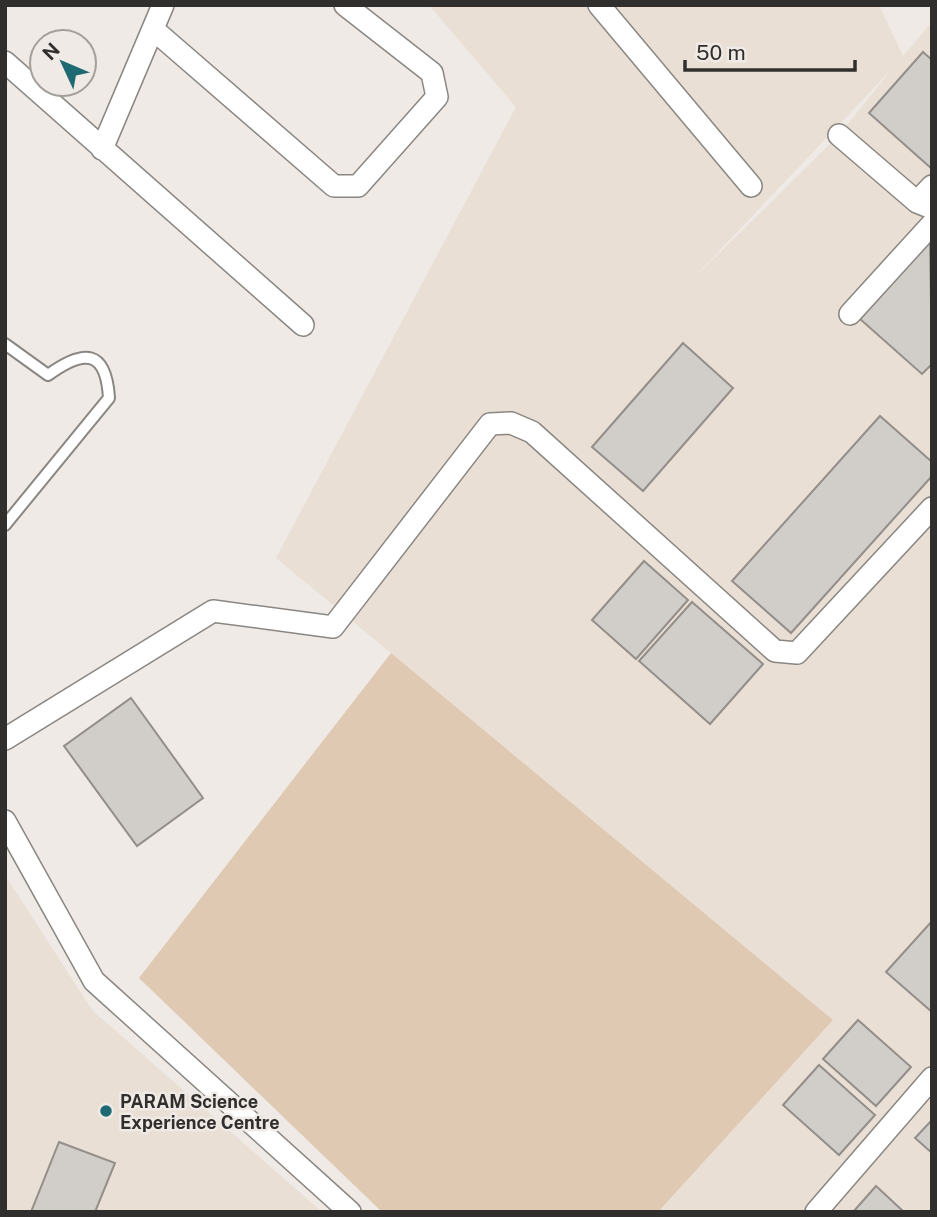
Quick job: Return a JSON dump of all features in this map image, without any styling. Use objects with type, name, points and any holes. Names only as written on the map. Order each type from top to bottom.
[{"type":"street","points":[[102,149],[163,5]]},
{"type":"street","points":[[154,30],[334,186],[358,186],[437,97],[432,73],[345,5]]},
{"type":"street","points":[[598,5],[751,186]]},
{"type":"street","points":[[5,62],[303,325]]},
{"type":"street","points":[[839,135],[927,199]]},
{"type":"street","points":[[850,314],[932,224]]},
{"type":"street","points":[[5,739],[213,611],[333,627],[490,424],[511,423],[532,432],[775,651],[797,653],[932,508]]},
{"type":"street","points":[[5,821],[94,981],[350,1212]]},
{"type":"street","points":[[816,1212],[932,1078]]},
{"type":"lane","points":[[5,344],[48,375],[80,356],[93,358],[104,367],[109,398],[5,525]]},
{"type":"shaded area","points":[[429,5],[879,5],[903,56],[932,22],[932,1212],[658,1212],[833,1020],[276,558],[516,107]],"holes":[[[893,68],[839,135],[700,272]]]},
{"type":"shaded area","points":[[391,653],[833,1020],[658,1212],[382,1212],[139,978]]},
{"type":"shaded area","name":"PARAM Science Experience Centre","points":[[5,875],[92,1010],[322,1212],[5,1212]]},
{"type":"building","points":[[923,52],[932,60],[932,169],[869,113]]},
{"type":"building","points":[[930,240],[932,364],[922,374],[860,319]]},
{"type":"building","points":[[683,343],[733,388],[643,491],[592,447]]},
{"type":"building","points":[[880,416],[932,462],[932,476],[791,633],[732,581]]},
{"type":"building","points":[[644,561],[688,600],[636,659],[592,620]]},
{"type":"building","points":[[692,602],[763,664],[710,724],[639,661]]},
{"type":"building","points":[[131,698],[203,798],[137,846],[64,746]]},
{"type":"building","points":[[932,921],[932,1012],[886,972]]},
{"type":"building","points":[[858,1020],[911,1067],[876,1106],[823,1059]]},
{"type":"building","points":[[819,1065],[875,1115],[839,1155],[783,1105]]},
{"type":"building","points":[[932,1120],[932,1153],[915,1138]]},
{"type":"building","points":[[59,1142],[115,1163],[95,1212],[31,1212]]},
{"type":"building","points":[[876,1186],[904,1212],[853,1212]]},
{"type":"place","name":"PARAM Science Experience Centre","points":[[106,1111]]}]
